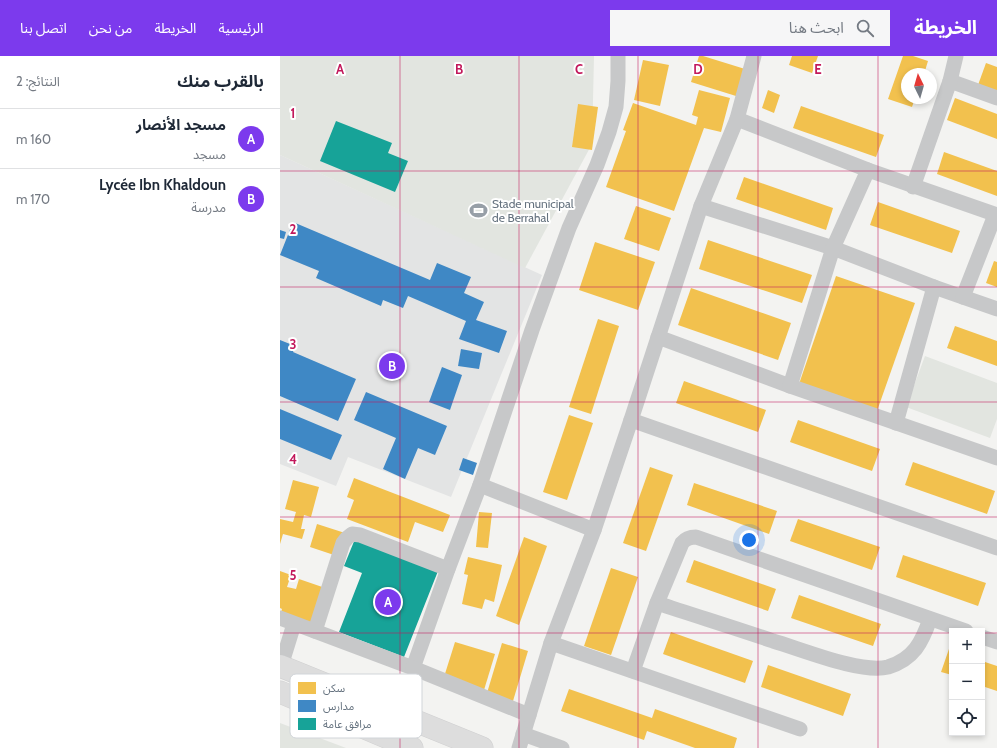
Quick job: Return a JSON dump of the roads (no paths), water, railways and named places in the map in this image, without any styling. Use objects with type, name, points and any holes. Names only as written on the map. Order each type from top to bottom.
[{"type":"main road","points":[[281,666],[301,674]]},
{"type":"main road","points":[[280,692],[290,696]]},
{"type":"main road","points":[[422,724],[482,748]]},
{"type":"main road","points":[[388,738],[412,748]]},
{"type":"street","points":[[413,668],[448,569],[480,486],[532,330],[569,228],[597,164],[609,132],[616,107],[618,56]]},
{"type":"street","points":[[562,748],[521,741],[551,643],[594,530],[701,206],[737,119],[754,56]]},
{"type":"street","points":[[913,187],[950,81],[956,56]]},
{"type":"street","points":[[950,81],[997,98]]},
{"type":"street","points":[[737,119],[913,187],[996,215],[963,297]]},
{"type":"street","points":[[790,386],[833,248],[868,170]]},
{"type":"street","points":[[701,206],[833,248],[934,287],[997,309]]},
{"type":"street","points":[[896,422],[934,287]]},
{"type":"street","points":[[658,337],[790,386],[997,458]]},
{"type":"street","points":[[631,420],[997,548]]},
{"type":"street","points":[[480,486],[594,530]]},
{"type":"street","points":[[315,631],[343,543],[346,538],[352,534],[360,535],[448,569]]},
{"type":"street","points":[[633,671],[657,603],[682,543],[691,537],[696,537],[957,628]]},
{"type":"street","points":[[657,603],[828,658],[865,668],[888,667],[908,657],[923,640],[930,619]]},
{"type":"street","points":[[281,666],[287,621],[413,668],[529,715]]},
{"type":"street","points":[[985,637],[997,642]]},
{"type":"street","points":[[551,643],[800,729]]},
{"type":"place","name":"Stade municipal de Berrahal","points":[[479,211]]},
{"type":"place","name":"Lycée Ibn Khaldoun","points":[[392,366]]},
{"type":"place","name":"مسجد الأنصار","points":[[388,602]]}]
